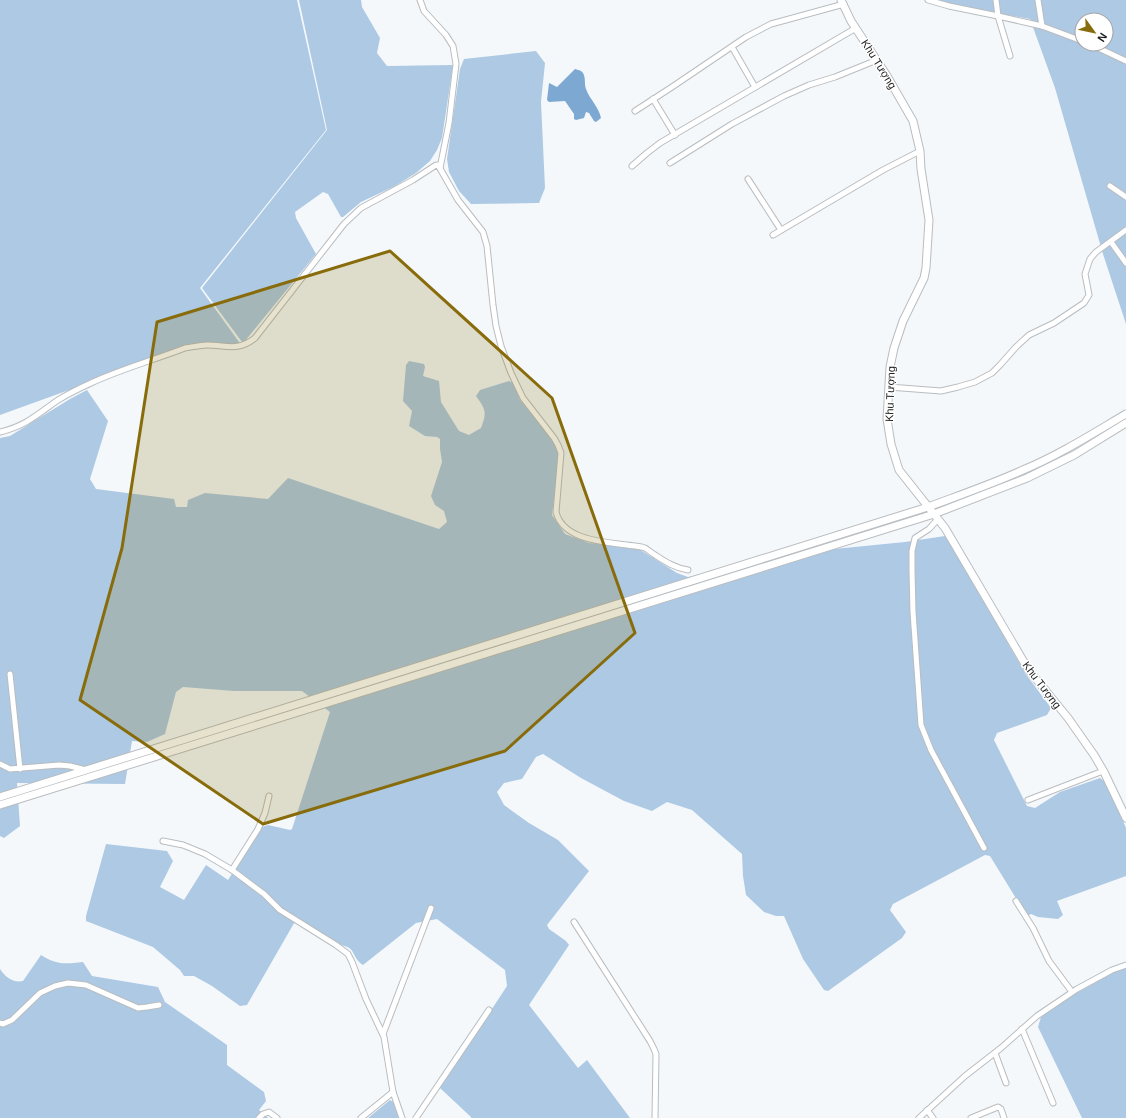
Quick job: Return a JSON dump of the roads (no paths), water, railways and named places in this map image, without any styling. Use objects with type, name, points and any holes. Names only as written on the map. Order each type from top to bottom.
[{"type":"main road","name":"Khu Tượng","points":[[842,2],[851,21],[913,121],[920,151],[920,169],[929,220],[924,278],[903,321],[894,348],[890,367],[887,419],[891,444],[899,470],[945,528],[1028,669],[1068,718],[1094,755],[1104,771],[1126,818]]},
{"type":"main road","points":[[0,797],[928,507],[986,486],[1024,470],[1070,447],[1126,414]]},
{"type":"main road","points":[[0,805],[936,516],[1027,478],[1074,455],[1126,423]]},
{"type":"street","points":[[420,0],[424,11],[446,35],[453,46],[456,64],[449,123],[440,168]]},
{"type":"street","points":[[928,0],[1042,26],[1074,38]]},
{"type":"street","points":[[996,0],[998,16],[1010,56]]},
{"type":"street","points":[[1038,0],[1042,26]]},
{"type":"street","points":[[635,110],[746,37],[771,24],[842,2]]},
{"type":"street","points":[[632,166],[651,150],[675,135],[856,28]]},
{"type":"street","points":[[732,47],[755,87]]},
{"type":"street","points":[[1107,52],[1126,61]]},
{"type":"street","points":[[670,163],[732,124],[791,93],[876,60]]},
{"type":"street","points":[[653,99],[675,135]]},
{"type":"street","points":[[773,235],[883,170],[920,151]]},
{"type":"street","points":[[0,432],[10,430],[24,424],[35,418],[60,399],[92,383],[185,348],[208,345],[230,347],[242,346],[250,342],[255,338],[344,224],[361,208],[438,165],[458,200],[483,232],[488,246],[496,326],[501,346],[511,374],[523,398],[554,438],[561,453],[556,512],[558,520],[564,527],[578,535],[604,542],[645,548],[669,564],[688,570]]},
{"type":"street","points":[[748,179],[781,230]]},
{"type":"street","points":[[1110,186],[1126,197]]},
{"type":"street","points":[[889,387],[941,391],[975,382],[992,373],[1029,335],[1054,323],[1084,303],[1089,295],[1085,274],[1090,259],[1096,252],[1126,230]]},
{"type":"street","points":[[1111,242],[1126,262]]},
{"type":"street","points":[[936,516],[929,529],[915,538],[912,551],[913,612],[921,726],[931,750],[984,848]]},
{"type":"street","points":[[10,674],[20,769]]},
{"type":"street","points":[[0,764],[10,769],[58,765],[87,770]]},
{"type":"street","points":[[1028,800],[1104,771]]},
{"type":"street","points":[[232,870],[258,829],[265,813],[269,796]]},
{"type":"street","points":[[162,841],[183,844],[205,854],[232,870],[264,894],[280,910],[348,954],[386,1043],[393,1092],[402,1118]]},
{"type":"street","points":[[1016,901],[1033,928],[1049,961],[1072,992]]},
{"type":"street","points":[[383,1034],[431,908]]},
{"type":"street","points":[[574,922],[643,1028],[654,1049],[656,1062],[655,1118]]},
{"type":"street","points":[[919,1118],[965,1076],[995,1053],[1037,1016],[1072,992],[1112,970],[1126,965]]},
{"type":"street","points":[[0,1023],[3,1024],[12,1020],[40,993],[56,986],[68,983],[86,985],[138,1008],[159,1005]]},
{"type":"street","points":[[416,1118],[489,1010]]},
{"type":"street","points":[[1022,1030],[1053,1103]]},
{"type":"street","points":[[995,1053],[1006,1083]]},
{"type":"street","points":[[361,1118],[393,1092]]},
{"type":"street","points":[[971,1118],[998,1107],[1001,1109],[1004,1118]]},
{"type":"street","points":[[927,1110],[932,1118]]},
{"type":"street","points":[[259,1118],[263,1114],[269,1112],[277,1118]]}]
